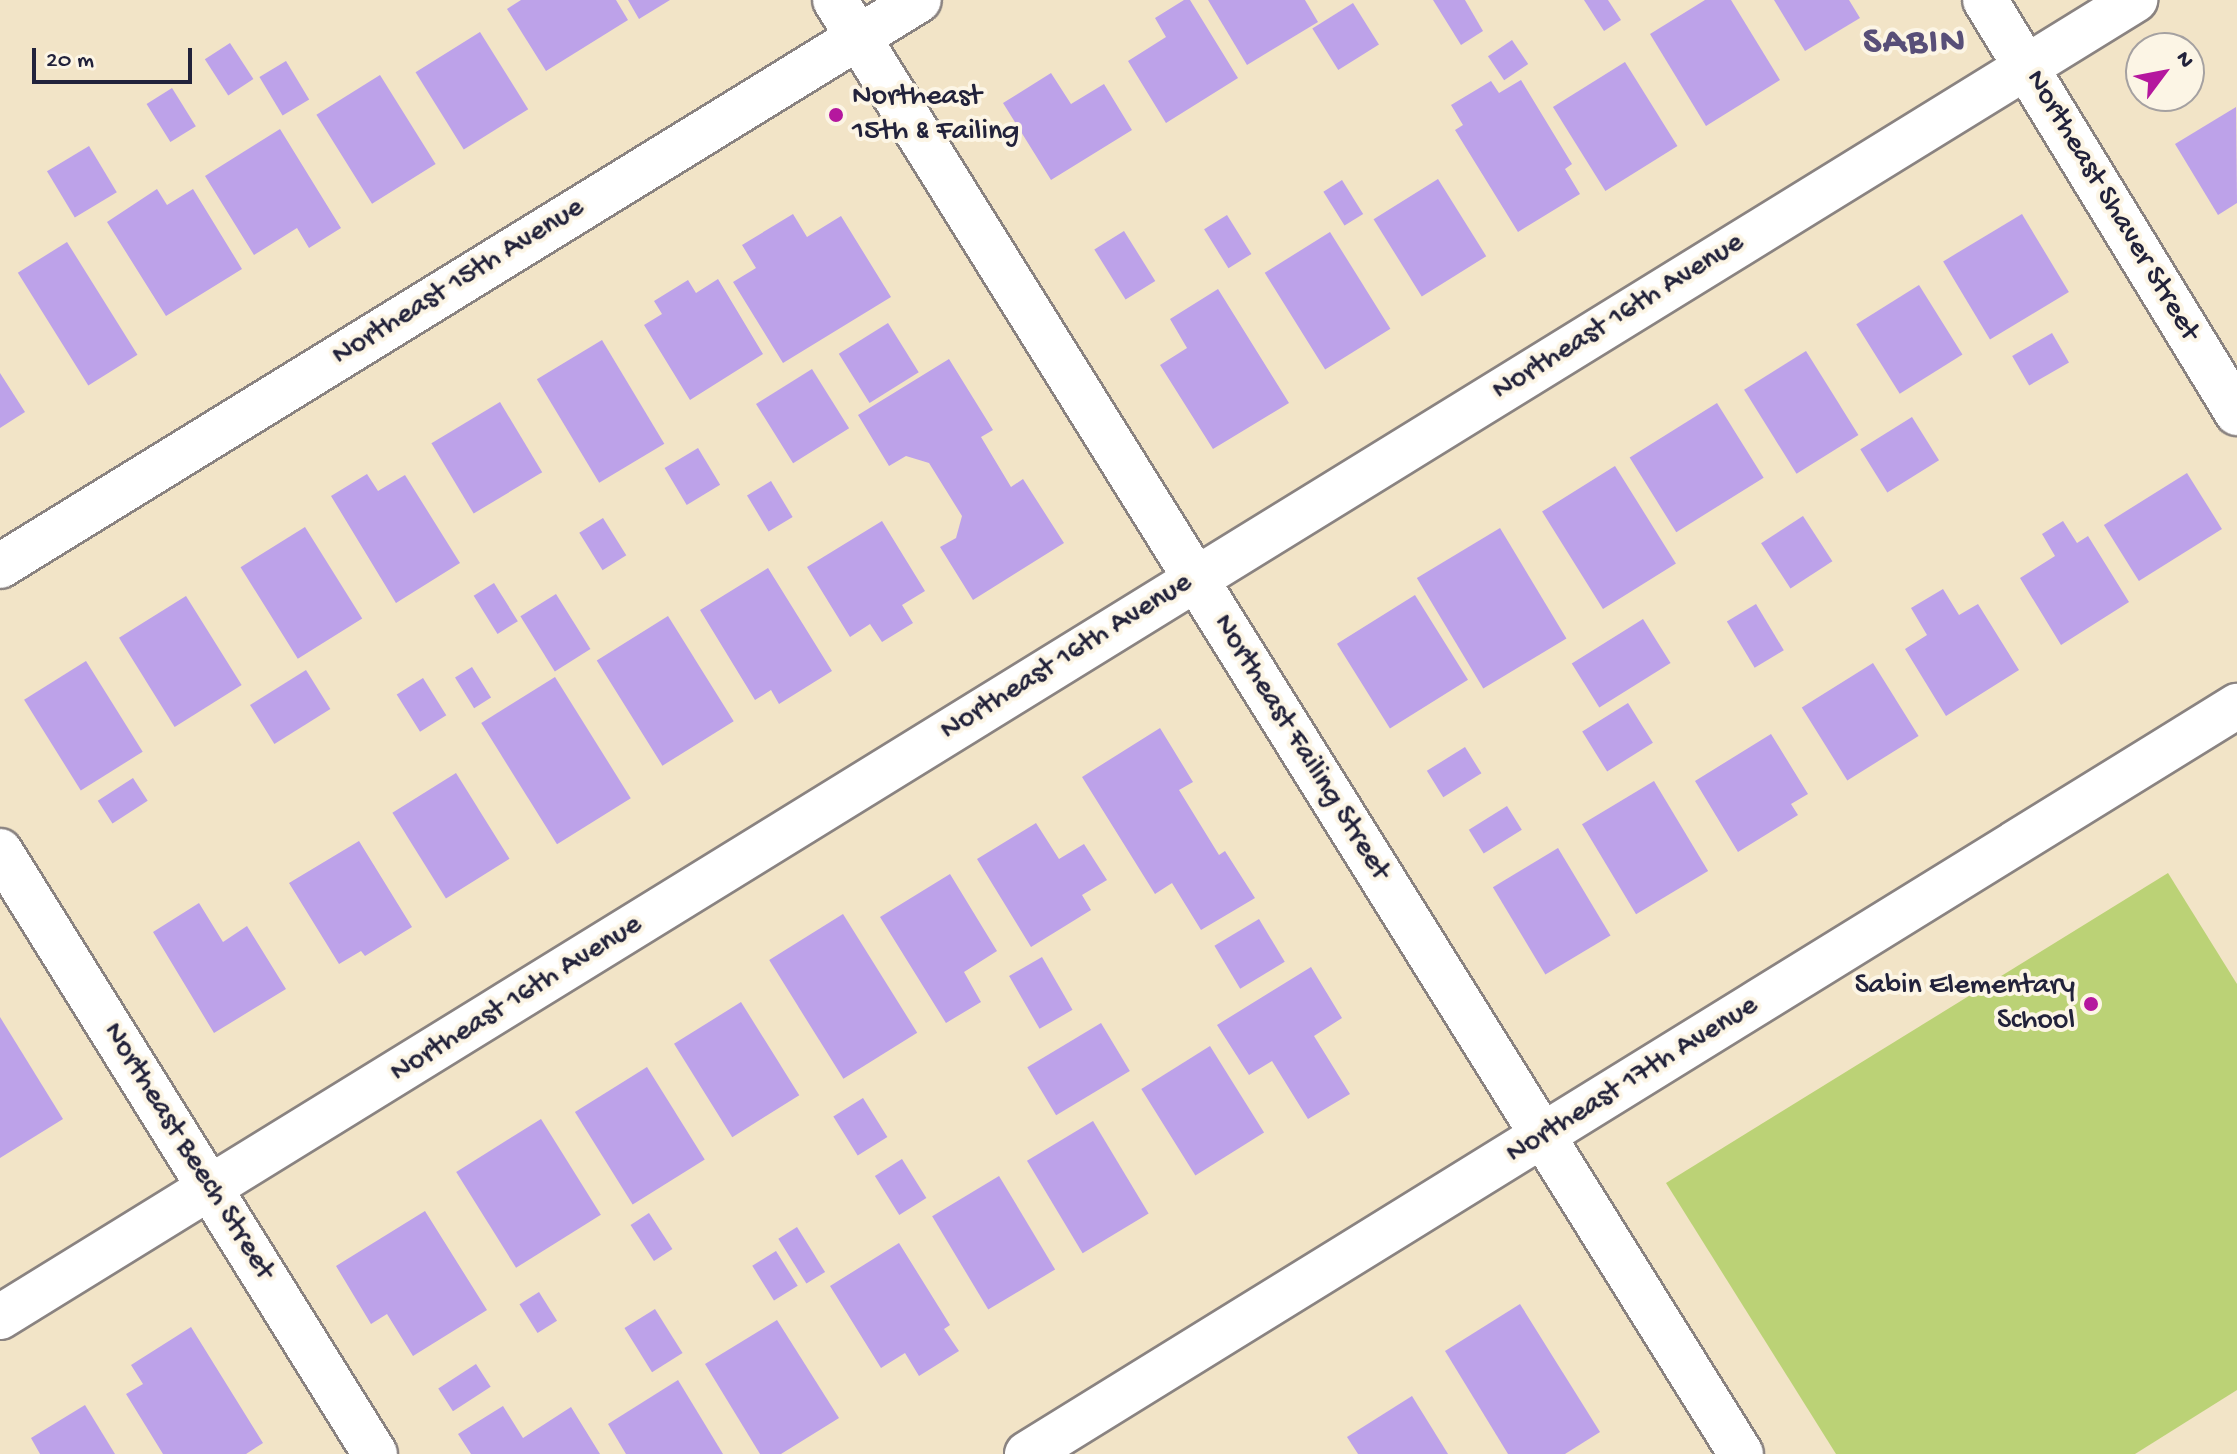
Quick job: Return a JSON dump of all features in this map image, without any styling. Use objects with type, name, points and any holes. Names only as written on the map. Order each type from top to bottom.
[{"type":"street","name":"Northeast Failing Street","points":[[835,0],[1741,1454]]},
{"type":"street","name":"Northeast 15th Avenue","points":[[0,566],[919,0]]},
{"type":"street","name":"Northeast Shaver Street","points":[[1985,0],[2237,413]]},
{"type":"street","name":"Northeast 16th Avenue","points":[[0,1317],[2135,0]]},
{"type":"street","name":"Northeast 17th Avenue","points":[[1027,1454],[2237,706]]},
{"type":"street","name":"Northeast Beech Street","points":[[0,851],[375,1454]]},
{"type":"green space","name":"Sabin Elementary School","points":[[2168,873],[2237,984],[2237,1390],[2135,1454],[1836,1454],[1666,1183]]},
{"type":"building","points":[[521,0],[616,0],[628,20],[546,71],[507,9]]},
{"type":"building","points":[[628,0],[670,0],[639,19]]},
{"type":"building","points":[[1184,0],[1190,0],[1238,78],[1166,123],[1128,61],[1166,37],[1155,18]]},
{"type":"building","points":[[1208,0],[1305,0],[1318,22],[1247,65]]},
{"type":"building","points":[[1433,0],[1465,0],[1483,31],[1461,45]]},
{"type":"building","points":[[1584,0],[1608,0],[1621,20],[1604,31]]},
{"type":"building","points":[[1705,0],[1731,0],[1780,80],[1706,126],[1650,34]]},
{"type":"building","points":[[1774,0],[1849,0],[1860,18],[1805,51]]},
{"type":"building","points":[[1353,3],[1379,45],[1338,70],[1312,28]]},
{"type":"building","points":[[480,32],[528,109],[464,149],[416,72]]},
{"type":"building","points":[[1512,40],[1528,64],[1504,80],[1488,56]]},
{"type":"building","points":[[230,43],[253,79],[228,95],[205,59]]},
{"type":"building","points":[[286,61],[309,100],[283,116],[259,77]]},
{"type":"building","points":[[1625,62],[1677,146],[1605,191],[1553,107]]},
{"type":"building","points":[[1051,73],[1071,104],[1104,84],[1132,130],[1051,180],[1003,103]]},
{"type":"building","points":[[380,75],[436,164],[372,204],[316,115]]},
{"type":"building","points":[[1521,80],[1572,164],[1565,169],[1580,194],[1518,232],[1455,130],[1463,125],[1451,105],[1491,81],[1499,93]]},
{"type":"building","points":[[172,88],[196,126],[170,142],[147,104]]},
{"type":"building","points":[[2236,107],[2237,203],[2218,215],[2175,144]]},
{"type":"building","points":[[280,129],[341,228],[309,248],[297,228],[254,255],[205,176]]},
{"type":"building","points":[[89,146],[117,192],[75,218],[47,171]]},
{"type":"building","points":[[1438,179],[1486,256],[1422,296],[1374,219]]},
{"type":"building","points":[[1342,180],[1363,214],[1345,226],[1323,192]]},
{"type":"building","points":[[157,189],[167,205],[193,189],[242,269],[166,316],[107,222]]},
{"type":"building","points":[[793,214],[807,237],[841,216],[891,297],[783,363],[733,282],[756,268],[742,245]]},
{"type":"building","points":[[2022,214],[2069,292],[1990,339],[1943,261]]},
{"type":"building","points":[[1227,215],[1251,254],[1228,268],[1204,229]]},
{"type":"building","points":[[1124,231],[1155,281],[1126,300],[1094,250]]},
{"type":"building","points":[[1330,232],[1390,329],[1325,369],[1265,273]]},
{"type":"building","points":[[67,242],[137,355],[88,386],[18,273]]},
{"type":"building","points":[[718,279],[763,354],[690,400],[644,325],[662,314],[654,301],[688,280],[696,293]]},
{"type":"building","points":[[1919,285],[1962,355],[1900,394],[1856,324]]},
{"type":"building","points":[[1218,289],[1289,403],[1213,449],[1160,365],[1187,348],[1170,319]]},
{"type":"building","points":[[888,323],[919,372],[870,403],[839,354]]},
{"type":"building","points":[[2052,333],[2069,362],[2029,385],[2012,356]]},
{"type":"building","points":[[602,340],[664,444],[599,483],[537,379]]},
{"type":"building","points":[[1806,351],[1858,435],[1797,474],[1744,390]]},
{"type":"building","points":[[949,359],[993,430],[981,437],[1011,487],[1023,479],[1064,543],[973,600],[940,547],[956,538],[962,516],[929,463],[906,456],[889,466],[858,415]]},
{"type":"building","points":[[812,369],[849,428],[793,463],[756,404]]},
{"type":"building","points":[[0,373],[25,412],[0,428]]},
{"type":"building","points":[[500,402],[542,472],[474,513],[431,443]]},
{"type":"building","points":[[1717,403],[1764,478],[1676,532],[1630,458]]},
{"type":"building","points":[[1912,417],[1939,460],[1887,493],[1860,449]]},
{"type":"building","points":[[698,448],[720,485],[687,505],[665,468]]},
{"type":"building","points":[[1615,466],[1676,564],[1603,609],[1542,512]]},
{"type":"building","points":[[2187,473],[2222,529],[2139,581],[2104,525]]},
{"type":"building","points":[[367,474],[378,491],[405,475],[460,563],[396,603],[331,496]]},
{"type":"building","points":[[771,481],[793,517],[769,531],[747,495]]},
{"type":"building","points":[[1803,516],[1832,561],[1790,589],[1761,543]]},
{"type":"building","points":[[603,518],[626,555],[603,570],[579,533]]},
{"type":"building","points":[[882,521],[925,591],[902,605],[913,623],[882,642],[870,624],[850,637],[807,567]]},
{"type":"building","points":[[2063,521],[2077,543],[2088,536],[2129,602],[2061,645],[2020,578],[2055,556],[2042,534]]},
{"type":"building","points":[[305,527],[362,619],[298,659],[241,567]]},
{"type":"building","points":[[1500,528],[1566,639],[1483,689],[1417,578]]},
{"type":"building","points":[[768,568],[832,671],[779,704],[771,690],[755,700],[700,610]]},
{"type":"building","points":[[494,583],[518,621],[497,634],[474,596]]},
{"type":"building","points":[[1943,589],[1959,615],[1978,604],[2019,670],[1946,716],[1905,649],[1927,635],[1911,608]]},
{"type":"building","points":[[556,594],[590,649],[555,671],[520,616]]},
{"type":"building","points":[[1415,595],[1468,680],[1390,729],[1337,644]]},
{"type":"building","points":[[186,596],[242,685],[175,727],[119,638]]},
{"type":"building","points":[[1756,604],[1784,650],[1755,668],[1727,622]]},
{"type":"building","points":[[668,616],[734,721],[662,766],[597,661]]},
{"type":"building","points":[[1643,619],[1671,663],[1599,708],[1572,664]]},
{"type":"building","points":[[86,661],[143,752],[81,790],[24,700]]},
{"type":"building","points":[[1873,663],[1919,736],[1847,780],[1802,708]]},
{"type":"building","points":[[472,667],[491,698],[474,708],[455,678]]},
{"type":"building","points":[[306,670],[330,709],[274,744],[250,705]]},
{"type":"building","points":[[555,677],[631,798],[557,844],[481,723]]},
{"type":"building","points":[[423,678],[446,715],[420,732],[397,694]]},
{"type":"building","points":[[1628,703],[1653,743],[1607,771],[1582,732]]},
{"type":"building","points":[[1160,728],[1193,782],[1179,790],[1219,855],[1225,851],[1255,898],[1201,930],[1172,883],[1155,894],[1082,777]]},
{"type":"building","points":[[1771,734],[1808,794],[1791,804],[1798,815],[1738,852],[1695,781]]},
{"type":"building","points":[[1465,747],[1481,773],[1443,797],[1427,771]]},
{"type":"building","points":[[456,773],[510,859],[446,898],[392,813]]},
{"type":"building","points":[[133,778],[148,801],[112,824],[98,801]]},
{"type":"building","points":[[1654,781],[1708,871],[1636,914],[1582,824]]},
{"type":"building","points":[[1507,806],[1522,830],[1484,854],[1469,830]]},
{"type":"building","points":[[1036,823],[1059,859],[1084,844],[1107,880],[1082,895],[1091,910],[1031,947],[977,859]]},
{"type":"building","points":[[359,841],[412,927],[365,956],[361,951],[339,964],[289,883]]},
{"type":"building","points":[[1558,848],[1611,935],[1545,975],[1493,887]]},
{"type":"building","points":[[950,874],[997,951],[964,972],[981,1002],[946,1023],[880,917]]},
{"type":"building","points":[[199,903],[223,942],[247,926],[286,989],[214,1033],[153,932]]},
{"type":"building","points":[[843,914],[917,1033],[843,1079],[769,960]]},
{"type":"building","points":[[1259,919],[1285,962],[1240,989],[1214,946]]},
{"type":"building","points":[[1042,957],[1072,1010],[1040,1029],[1009,976]]},
{"type":"building","points":[[1311,967],[1342,1018],[1314,1036],[1350,1094],[1308,1119],[1272,1061],[1249,1075],[1217,1025]]},
{"type":"building","points":[[741,1002],[799,1095],[732,1137],[674,1044]]},
{"type":"building","points":[[0,1017],[63,1119],[0,1158]]},
{"type":"building","points":[[1101,1023],[1130,1071],[1056,1115],[1027,1067]]},
{"type":"building","points":[[1210,1046],[1264,1133],[1195,1175],[1141,1089]]},
{"type":"building","points":[[647,1067],[705,1159],[633,1204],[575,1112]]},
{"type":"building","points":[[863,1098],[887,1137],[858,1156],[833,1117]]},
{"type":"building","points":[[541,1119],[601,1215],[516,1268],[456,1172]]},
{"type":"building","points":[[1093,1121],[1149,1214],[1083,1253],[1027,1161]]},
{"type":"building","points":[[902,1159],[926,1198],[899,1215],[875,1176]]},
{"type":"building","points":[[999,1176],[1055,1269],[988,1310],[932,1216]]},
{"type":"building","points":[[425,1211],[487,1310],[413,1356],[387,1314],[371,1324],[336,1266]]},
{"type":"building","points":[[649,1213],[672,1249],[654,1261],[631,1225]]},
{"type":"building","points":[[797,1227],[825,1272],[806,1284],[778,1239]]},
{"type":"building","points":[[899,1243],[950,1325],[944,1329],[959,1351],[919,1376],[905,1353],[881,1368],[830,1286]]},
{"type":"building","points":[[776,1251],[798,1286],[774,1301],[752,1266]]},
{"type":"building","points":[[539,1292],[557,1321],[538,1333],[519,1304]]},
{"type":"building","points":[[1520,1304],[1600,1432],[1565,1454],[1508,1454],[1445,1351]]},
{"type":"building","points":[[655,1309],[683,1353],[652,1372],[624,1328]]},
{"type":"building","points":[[777,1320],[839,1418],[781,1454],[760,1454],[705,1364]]},
{"type":"building","points":[[191,1327],[263,1443],[246,1454],[163,1454],[126,1394],[143,1384],[131,1365]]},
{"type":"building","points":[[476,1364],[491,1387],[453,1411],[438,1389]]},
{"type":"building","points":[[678,1380],[723,1454],[626,1454],[608,1424]]},
{"type":"building","points":[[1412,1396],[1448,1454],[1358,1454],[1347,1437]]},
{"type":"building","points":[[85,1405],[115,1454],[40,1454],[31,1438]]},
{"type":"building","points":[[503,1406],[523,1438],[571,1407],[600,1454],[471,1454],[458,1434]]},
{"type":"place","name":"Northeast 15th & Failing","points":[[836,115]]},
{"type":"place","name":"Sabin Elementary School","points":[[2091,1004]]},
{"type":"district","name":"SABIN","points":[[1915,44]]}]
